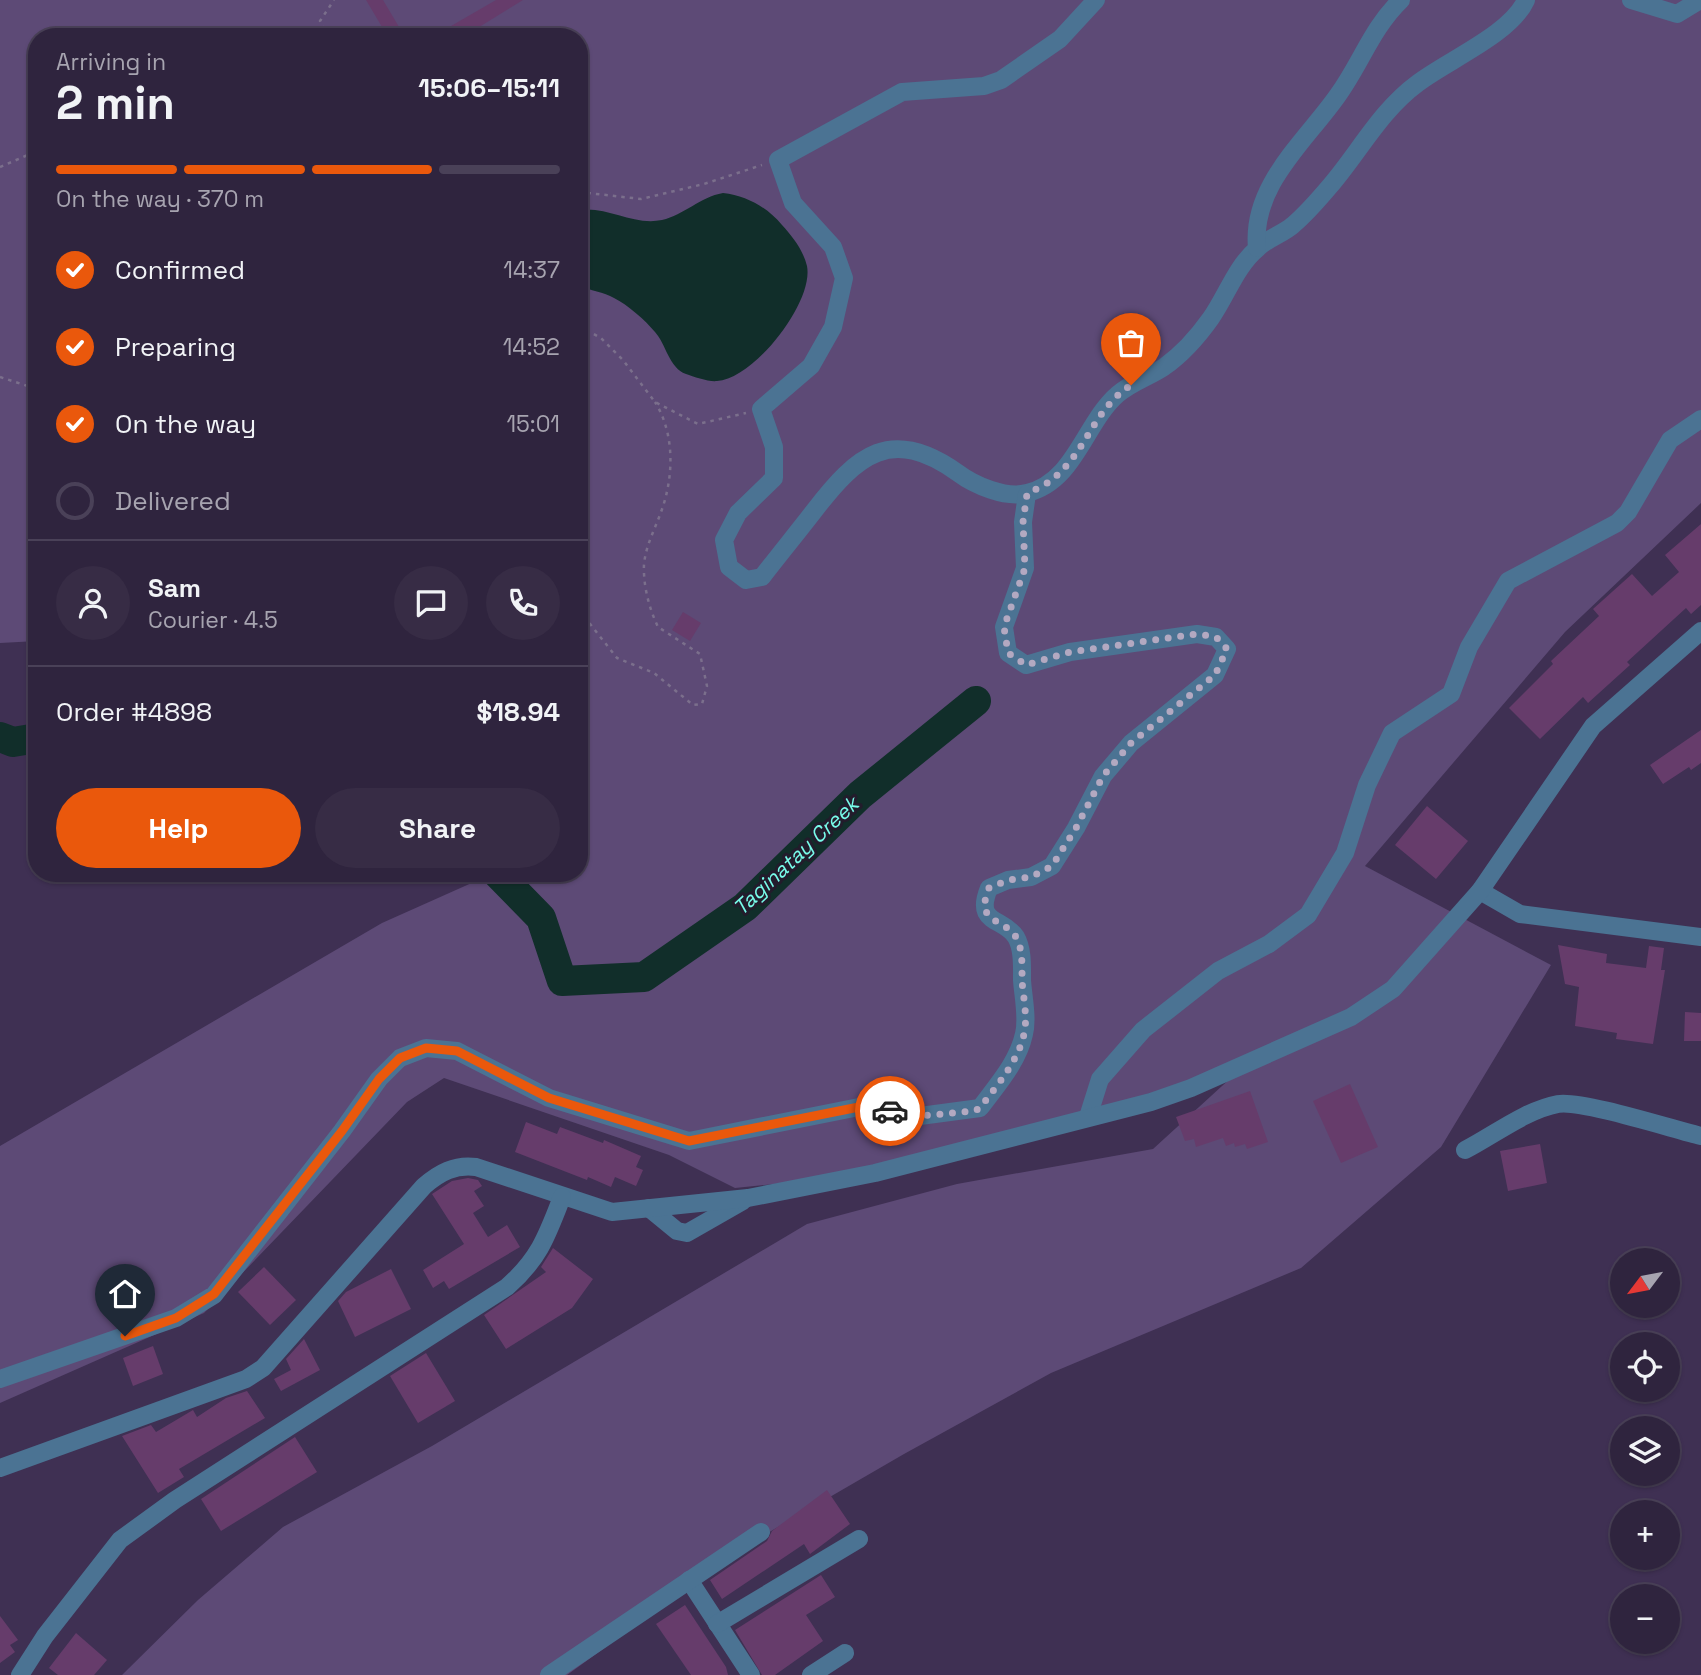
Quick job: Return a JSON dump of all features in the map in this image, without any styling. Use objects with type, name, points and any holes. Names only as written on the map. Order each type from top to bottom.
[{"type":"street","points":[[1096,0],[1060,39],[1001,80],[984,86],[902,92],[778,160],[793,203],[833,247],[844,278],[833,327],[811,366],[761,409],[774,447],[774,478],[738,513],[724,540],[729,567],[746,580],[762,577],[856,462],[885,450],[911,450],[943,463],[972,483],[1004,492],[1027,494],[1054,479],[1067,465],[1094,421],[1118,394],[1164,367],[1184,349],[1211,318],[1234,276],[1257,248],[1293,226],[1331,185],[1389,106],[1418,83],[1492,34],[1522,9],[1526,0]]},
{"type":"street","points":[[1257,248],[1256,231],[1277,171],[1339,93],[1376,27],[1401,0]]},
{"type":"street","points":[[1631,0],[1677,14],[1700,0]]},
{"type":"street","points":[[1088,1117],[1100,1079],[1143,1030],[1218,971],[1269,944],[1308,915],[1345,853],[1367,785],[1392,733],[1451,694],[1469,647],[1508,581],[1617,523],[1628,512],[1670,440],[1701,419]]},
{"type":"street","points":[[0,1379],[176,1318],[214,1294],[342,1131],[379,1079],[400,1058],[426,1048],[457,1051],[549,1098],[689,1141],[864,1106],[920,1116],[980,1108],[1011,1066],[1025,1032],[1021,952],[1015,936],[995,923],[987,914],[984,901],[989,888],[1008,880],[1031,877],[1052,866],[1076,828],[1103,776],[1131,743],[1215,675],[1227,649],[1216,637],[1197,634],[1070,652],[1026,665],[1008,653],[1004,627],[1025,568],[1023,522],[1027,494]]},
{"type":"street","points":[[0,1468],[246,1379],[263,1368],[437,1175],[454,1168],[476,1167],[612,1212],[748,1198],[875,1173],[1151,1102],[1191,1088],[1351,1017],[1393,989],[1479,891],[1593,726],[1701,631]]},
{"type":"street","points":[[1479,891],[1520,914],[1701,937]]},
{"type":"street","points":[[1465,1150],[1538,1111],[1561,1104],[1587,1107],[1701,1136]]},
{"type":"street","points":[[20,1675],[45,1636],[120,1540],[175,1500],[507,1287],[528,1268],[543,1248],[562,1197]]},
{"type":"street","points":[[649,1208],[677,1231],[687,1233],[748,1198]]},
{"type":"street","points":[[549,1675],[761,1532]]},
{"type":"street","points":[[717,1624],[859,1539]]},
{"type":"street","points":[[689,1580],[751,1675]]},
{"type":"street","points":[[811,1675],[845,1653]]},
{"type":"path","points":[[323,28],[320,21],[334,0]]},
{"type":"path","points":[[0,167],[28,155]]},
{"type":"path","points":[[588,193],[641,199],[704,184],[778,160]]},
{"type":"path","points":[[588,331],[601,338],[623,360],[664,417],[671,470],[662,509],[647,550],[644,576],[658,627],[700,654],[707,686],[702,704],[693,705],[654,673],[617,658],[588,621]]},
{"type":"path","points":[[0,377],[28,386]]},
{"type":"path","points":[[654,402],[698,424],[761,409]]},
{"type":"shaded area","points":[[0,0],[1701,0],[1701,503],[1565,632],[1365,866],[1551,965],[1441,1147],[1301,1268],[1051,1373],[904,1454],[747,1545],[567,1675],[122,1675],[198,1600],[283,1527],[432,1446],[807,1224],[957,1184],[1153,1149],[1245,1065],[1063,1122],[872,1168],[794,1182],[735,1188],[669,1155],[444,1078],[407,1102],[204,1313],[0,1403],[0,1146],[382,923],[474,882],[588,882],[588,28],[28,28],[28,641],[0,643]]},
{"type":"shaded area","points":[[732,194],[763,208],[794,239],[807,266],[807,281],[801,299],[778,336],[748,367],[732,377],[717,381],[697,378],[680,371],[655,332],[636,313],[610,296],[588,289],[588,210],[641,220],[662,220],[715,195]]},
{"type":"building","points":[[366,0],[383,0],[400,28],[383,28]]},
{"type":"building","points":[[496,0],[523,0],[478,28],[448,28]]},
{"type":"building","points":[[1701,524],[1701,605],[1691,614],[1686,608],[1627,662],[1630,665],[1588,703],[1583,697],[1540,739],[1509,708],[1553,664],[1551,661],[1599,616],[1593,609],[1632,574],[1652,596],[1679,572],[1665,555]]},
{"type":"building","points":[[683,612],[701,623],[690,641],[672,630]]},
{"type":"building","points":[[1701,730],[1701,763],[1691,770],[1689,767],[1663,784],[1650,765]]},
{"type":"building","points":[[1427,806],[1468,841],[1436,879],[1395,845]]},
{"type":"building","points":[[1558,945],[1607,954],[1606,963],[1646,968],[1649,946],[1664,948],[1661,970],[1665,970],[1653,1044],[1616,1039],[1617,1033],[1575,1026],[1579,987],[1565,984]]},
{"type":"building","points":[[1685,1012],[1701,1013],[1701,1041],[1684,1041]]},
{"type":"building","points":[[1350,1084],[1378,1147],[1341,1163],[1313,1101]]},
{"type":"building","points":[[1250,1091],[1268,1142],[1247,1149],[1245,1144],[1235,1147],[1234,1143],[1226,1146],[1223,1138],[1196,1147],[1194,1139],[1185,1141],[1176,1117]]},
{"type":"building","points":[[526,1122],[557,1134],[560,1127],[603,1143],[604,1140],[641,1156],[636,1167],[643,1170],[636,1186],[615,1177],[611,1187],[515,1152]]},
{"type":"building","points":[[1540,1144],[1547,1183],[1508,1191],[1500,1151]]},
{"type":"building","points":[[468,1178],[478,1180],[482,1186],[474,1191],[484,1206],[473,1213],[488,1237],[507,1225],[520,1247],[449,1289],[444,1281],[433,1288],[423,1270],[464,1244],[432,1194],[452,1181]]},
{"type":"building","points":[[553,1248],[593,1279],[572,1308],[506,1349],[484,1315],[546,1272],[541,1267]]},
{"type":"building","points":[[264,1267],[296,1300],[270,1325],[238,1292]]},
{"type":"building","points":[[391,1269],[411,1309],[355,1337],[338,1301],[346,1292]]},
{"type":"building","points":[[304,1339],[320,1370],[281,1391],[274,1379],[291,1370],[286,1359]]},
{"type":"building","points":[[153,1346],[163,1374],[133,1386],[123,1358]]},
{"type":"building","points":[[426,1353],[455,1401],[418,1423],[390,1376]]},
{"type":"building","points":[[247,1391],[265,1418],[179,1469],[184,1477],[158,1493],[122,1436],[151,1425],[156,1432],[193,1410],[197,1417],[226,1398]]},
{"type":"building","points":[[295,1437],[317,1472],[221,1531],[201,1499]]},
{"type":"building","points":[[827,1490],[850,1524],[810,1554],[804,1544],[722,1599],[710,1580],[767,1541],[772,1531]]},
{"type":"building","points":[[821,1575],[835,1597],[806,1615],[823,1641],[775,1675],[762,1675],[735,1630]]},
{"type":"building","points":[[685,1605],[726,1667],[728,1675],[691,1675],[656,1624]]},
{"type":"building","points":[[0,1616],[18,1640],[10,1645],[15,1652],[0,1663]]},
{"type":"building","points":[[76,1633],[107,1660],[94,1675],[58,1675],[49,1668]]},
{"type":"waterway","name":"Taginatay Creek","points":[[506,882],[541,918],[562,981],[644,977],[745,907],[860,795],[976,701]]},
{"type":"waterway","name":"Taginatay Creek","points":[[0,737],[13,742],[28,740]]},
{"type":"way so far","points":[[890,1111],[920,1116],[974,1111],[980,1108],[1011,1066],[1025,1032],[1021,952],[1015,936],[995,923],[987,914],[984,901],[989,888],[1008,880],[1031,877],[1052,866],[1076,828],[1103,776],[1131,743],[1215,675],[1227,649],[1216,637],[1197,634],[1070,652],[1026,665],[1008,653],[1004,627],[1025,568],[1023,522],[1027,494],[1054,479],[1073,458],[1094,421],[1118,394],[1131,385]]},
{"type":"route","points":[[125,1336],[176,1318],[214,1294],[342,1131],[379,1079],[400,1058],[426,1048],[457,1051],[549,1098],[689,1141],[741,1132],[807,1115],[864,1106],[890,1111]]}]
